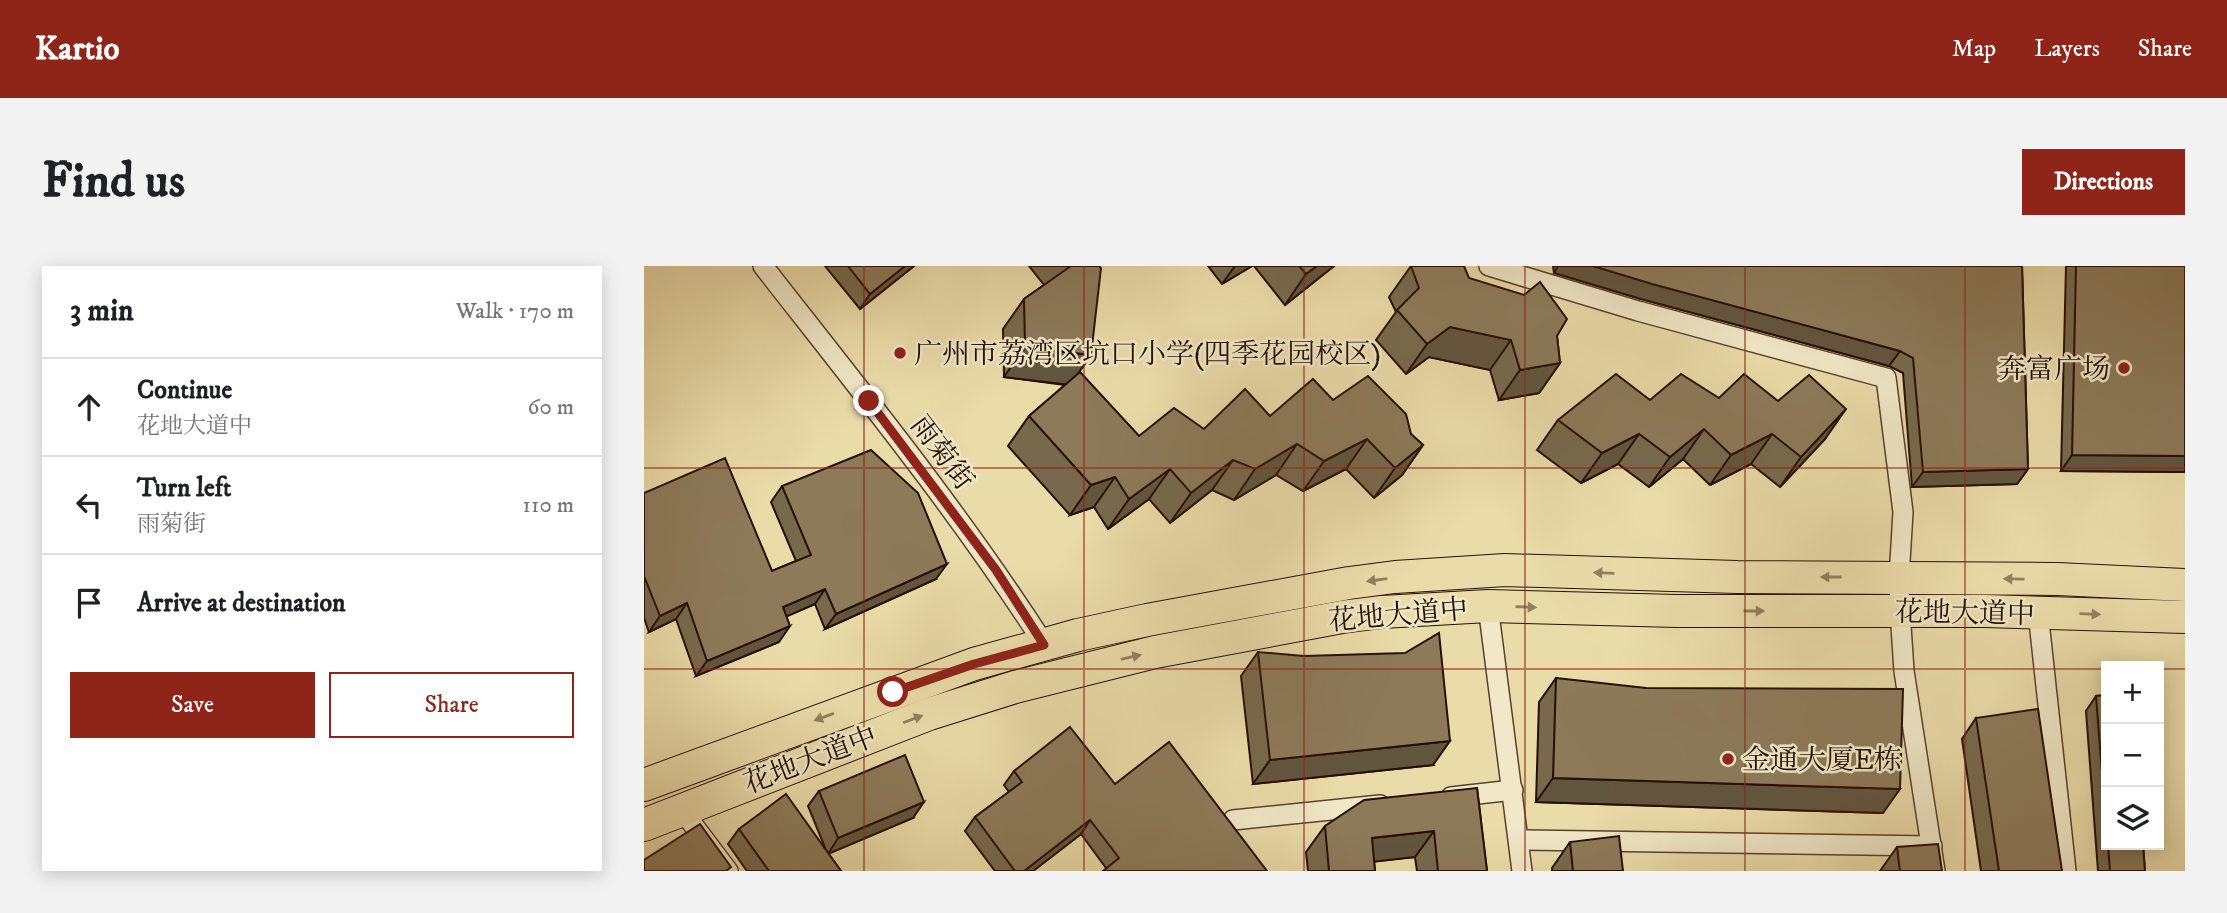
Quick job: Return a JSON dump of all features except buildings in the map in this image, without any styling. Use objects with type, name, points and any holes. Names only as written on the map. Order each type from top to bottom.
[{"type":"main road","name":"花地大道中","points":[[644,785],[974,664],[1147,620],[1336,586],[1440,573],[1505,570],[1737,576],[2057,579],[2185,585]]},
{"type":"main road","name":"花地大道中","points":[[644,825],[929,713],[1015,687],[1155,652],[1342,617],[1488,606],[1677,611],[2038,612],[2185,617]]},
{"type":"street","name":"雨菊街","points":[[764,266],[996,570],[1044,645]]},
{"type":"street","points":[[1489,266],[1638,311],[1886,378],[1903,512],[1899,578],[1905,671],[1936,871]]},
{"type":"street","points":[[1488,606],[1522,871]]},
{"type":"street","points":[[2038,612],[2066,871]]},
{"type":"street","points":[[1433,799],[1513,790]]},
{"type":"street","points":[[1233,820],[1393,803]]},
{"type":"street","points":[[682,810],[728,871]]},
{"type":"street","points":[[1520,840],[1932,846]]},
{"type":"place","name":"广州市荔湾区坑口小学(四季花园校区)","points":[[900,353]]},
{"type":"place","name":"奔富广场","points":[[2124,368]]},
{"type":"place","name":"金通大厦E栋","points":[[1728,759]]},
{"type":"route","points":[[869,401],[996,570],[1044,645],[974,664],[893,692]]}]
